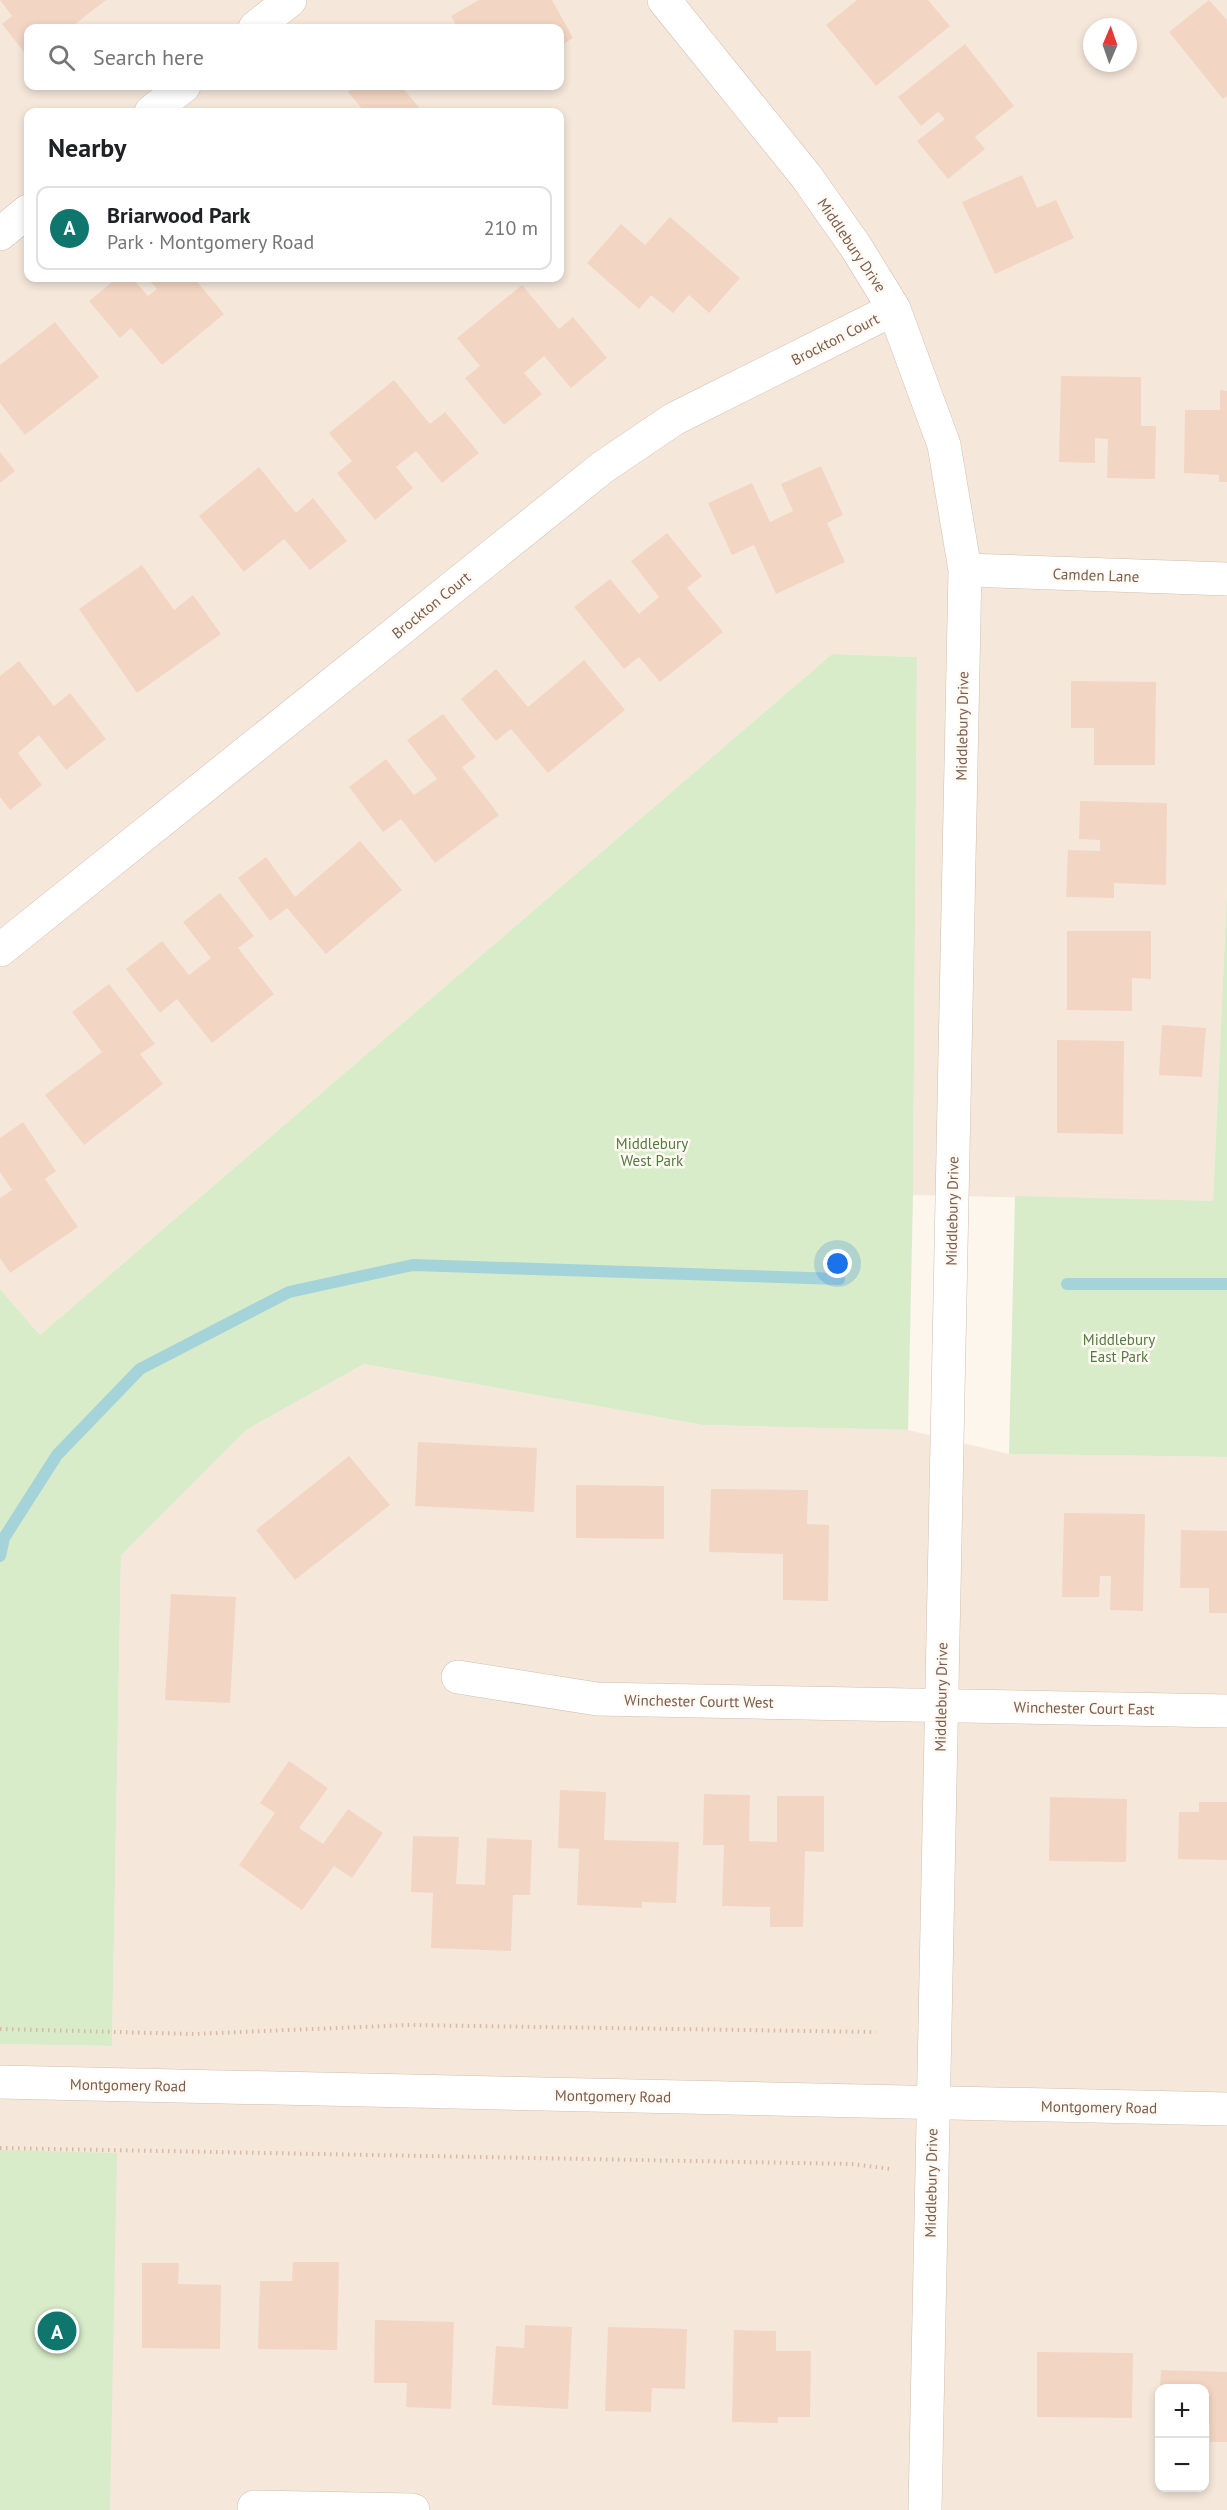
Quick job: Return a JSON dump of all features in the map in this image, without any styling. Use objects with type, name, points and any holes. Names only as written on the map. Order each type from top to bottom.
[{"type":"street","points":[[260,24],[290,0]]},
{"type":"street","name":"Middlebury Drive","points":[[664,0],[806,176],[856,247],[894,309],[944,445],[965,570],[925,2510]]},
{"type":"street","points":[[156,108],[179,90]]},
{"type":"street","points":[[0,234],[24,214]]},
{"type":"street","name":"Brockton Court","points":[[0,950],[603,467],[674,420],[894,309]]},
{"type":"street","name":"Camden Lane","points":[[965,570],[1227,579]]},
{"type":"street","name":"Winchester Courtt West","points":[[458,1677],[597,1699],[941,1706]]},
{"type":"street","name":"Winchester Court East","points":[[941,1706],[1227,1711]]},
{"type":"street","name":"Montgomery Road","points":[[0,2082],[1227,2109]]},
{"type":"street","points":[[254,2507],[413,2510]]},
{"type":"path","points":[[0,2029],[195,2034],[407,2025],[876,2032]]},
{"type":"path","points":[[0,2148],[851,2164],[892,2169]]},
{"type":"shaded area","points":[[0,0],[1227,0],[1227,890],[1213,1202],[913,1195],[917,657],[832,654],[40,1335],[0,1289]]},
{"type":"shaded area","points":[[364,1364],[703,1425],[908,1430],[1009,1454],[1227,1457],[1227,2510],[0,2510],[0,2044],[112,2046],[121,1554],[246,1430]]},
{"type":"green space","name":"Middlebury West Park","points":[[832,654],[917,657],[913,1195],[908,1430],[703,1425],[364,1364],[246,1430],[121,1555],[112,2046],[0,2044],[0,1289],[40,1335]]},
{"type":"green space","name":"Middlebury East Park","points":[[1227,890],[1227,1457],[1009,1454],[1015,1196],[1213,1201]]},
{"type":"green space","points":[[0,2150],[117,2153],[110,2510],[0,2510]]},
{"type":"building","points":[[0,0],[106,0],[75,24],[24,24],[24,52],[2,24],[12,16]]},
{"type":"building","points":[[479,0],[552,0],[573,38],[564,44],[564,24],[456,24],[451,16]]},
{"type":"building","points":[[857,0],[928,0],[950,26],[876,86],[826,25]]},
{"type":"building","points":[[1209,0],[1227,20],[1227,96],[1223,99],[1169,32]]},
{"type":"building","points":[[965,44],[1014,106],[975,137],[985,149],[948,179],[917,141],[945,119],[938,112],[921,126],[898,97]]},
{"type":"building","points":[[350,90],[404,90],[420,108],[361,108],[348,92]]},
{"type":"building","points":[[1022,175],[1037,208],[1056,200],[1074,238],[995,274],[962,202]]},
{"type":"building","points":[[670,217],[740,278],[709,313],[689,295],[673,313],[651,295],[639,309],[587,263],[621,224],[645,245]]},
{"type":"building","points":[[112,282],[136,282],[148,296],[157,289],[151,282],[197,282],[224,314],[162,365],[131,328],[120,338],[89,301]]},
{"type":"building","points":[[522,285],[559,329],[573,317],[607,358],[571,388],[544,356],[524,373],[542,394],[504,425],[465,378],[480,366],[457,338]]},
{"type":"building","points":[[55,322],[99,377],[25,435],[0,403],[0,365]]},
{"type":"building","points":[[1061,376],[1141,377],[1141,426],[1156,426],[1155,479],[1107,478],[1108,439],[1095,438],[1095,463],[1059,462]]},
{"type":"building","points":[[394,380],[430,424],[445,412],[479,453],[442,483],[416,451],[396,467],[413,488],[375,520],[337,473],[352,461],[329,433]]},
{"type":"building","points":[[1220,390],[1227,391],[1227,482],[1219,482],[1219,475],[1184,473],[1185,410],[1220,410]]},
{"type":"building","points":[[0,452],[15,471],[0,483]]},
{"type":"building","points":[[821,466],[843,515],[827,523],[845,562],[776,594],[754,545],[732,555],[708,503],[752,483],[770,522],[793,511],[781,484]]},
{"type":"building","points":[[259,467],[296,513],[313,498],[347,541],[310,570],[284,539],[244,572],[199,516]]},
{"type":"building","points":[[667,533],[702,576],[687,588],[723,632],[660,682],[639,657],[624,669],[574,607],[610,579],[639,614],[659,597],[631,561]]},
{"type":"building","points":[[142,565],[174,610],[193,595],[221,634],[137,693],[79,609]]},
{"type":"building","points":[[584,660],[625,710],[548,773],[511,729],[496,741],[461,699],[496,669],[528,707]]},
{"type":"building","points":[[19,661],[54,706],[70,693],[106,739],[66,770],[39,735],[18,753],[42,785],[10,810],[0,797],[0,676]]},
{"type":"building","points":[[1071,681],[1156,682],[1155,765],[1094,765],[1094,728],[1071,728]]},
{"type":"building","points":[[443,714],[476,757],[462,767],[499,815],[435,863],[401,819],[383,832],[349,787],[386,759],[414,795],[437,779],[407,740]]},
{"type":"building","points":[[1080,801],[1167,803],[1166,885],[1114,883],[1114,898],[1066,897],[1068,850],[1100,851],[1100,840],[1079,839]]},
{"type":"building","points":[[360,841],[402,890],[326,954],[287,908],[270,921],[238,878],[266,857],[295,897]]},
{"type":"building","points":[[220,893],[254,936],[238,948],[274,994],[212,1043],[177,999],[160,1013],[126,969],[162,941],[189,975],[211,958],[183,922]]},
{"type":"building","points":[[1067,931],[1151,931],[1151,979],[1132,978],[1132,1011],[1067,1010]]},
{"type":"building","points":[[109,984],[155,1044],[140,1054],[163,1084],[84,1145],[45,1095],[102,1052],[72,1012]]},
{"type":"building","points":[[1162,1025],[1206,1028],[1202,1077],[1159,1075]]},
{"type":"building","points":[[1057,1040],[1124,1041],[1123,1134],[1057,1133]]},
{"type":"building","points":[[23,1122],[56,1171],[45,1179],[78,1227],[10,1273],[0,1258],[0,1198],[12,1190],[0,1172],[0,1138]]},
{"type":"building","points":[[418,1442],[537,1448],[534,1512],[415,1506]]},
{"type":"building","points":[[349,1456],[390,1505],[295,1580],[256,1530]]},
{"type":"building","points":[[576,1485],[664,1486],[664,1539],[576,1538]]},
{"type":"building","points":[[711,1489],[808,1490],[807,1524],[829,1525],[828,1601],[783,1600],[783,1554],[709,1552]]},
{"type":"building","points":[[1064,1513],[1145,1514],[1143,1611],[1110,1610],[1111,1576],[1100,1576],[1099,1597],[1062,1597]]},
{"type":"building","points":[[1181,1530],[1227,1531],[1227,1613],[1209,1613],[1209,1588],[1180,1588]]},
{"type":"building","points":[[171,1594],[236,1597],[230,1703],[165,1700]]},
{"type":"building","points":[[289,1761],[328,1788],[299,1828],[323,1844],[348,1809],[383,1833],[352,1878],[334,1866],[302,1910],[239,1865],[275,1813],[260,1803]]},
{"type":"building","points":[[560,1790],[606,1792],[604,1840],[679,1842],[676,1903],[642,1902],[642,1908],[577,1905],[579,1849],[558,1848]]},
{"type":"building","points":[[704,1794],[750,1795],[749,1841],[777,1842],[777,1796],[824,1796],[824,1852],[805,1851],[803,1927],[770,1927],[770,1907],[722,1906],[724,1845],[703,1845]]},
{"type":"building","points":[[1050,1797],[1127,1799],[1126,1862],[1049,1861]]},
{"type":"building","points":[[1199,1802],[1227,1802],[1227,1860],[1178,1859],[1179,1812],[1199,1812]]},
{"type":"building","points":[[413,1836],[459,1837],[456,1884],[485,1885],[487,1838],[532,1840],[530,1895],[513,1895],[511,1951],[431,1948],[433,1893],[411,1892]]},
{"type":"building","points":[[293,2262],[339,2262],[337,2350],[258,2349],[260,2281],[292,2281]]},
{"type":"building","points":[[142,2263],[179,2263],[178,2284],[221,2285],[220,2349],[142,2348]]},
{"type":"building","points":[[375,2320],[454,2322],[451,2409],[406,2407],[407,2383],[374,2383]]},
{"type":"building","points":[[525,2325],[572,2327],[568,2409],[492,2405],[496,2346],[524,2348]]},
{"type":"building","points":[[608,2327],[687,2329],[685,2389],[652,2388],[651,2412],[605,2411]]},
{"type":"building","points":[[734,2330],[776,2331],[776,2351],[811,2351],[810,2417],[778,2417],[778,2423],[732,2422]]},
{"type":"building","points":[[1037,2352],[1133,2353],[1132,2418],[1037,2417]]},
{"type":"building","points":[[1161,2370],[1227,2372],[1227,2442],[1210,2442],[1209,2384],[1160,2384]]},
{"type":"waterway","points":[[0,1556],[4,1538],[57,1455],[140,1369],[289,1292],[413,1265],[839,1279]]},
{"type":"waterway","points":[[1067,1284],[1227,1284]]},
{"type":"place","name":"Briarwood Park","points":[[57,2331]]}]
